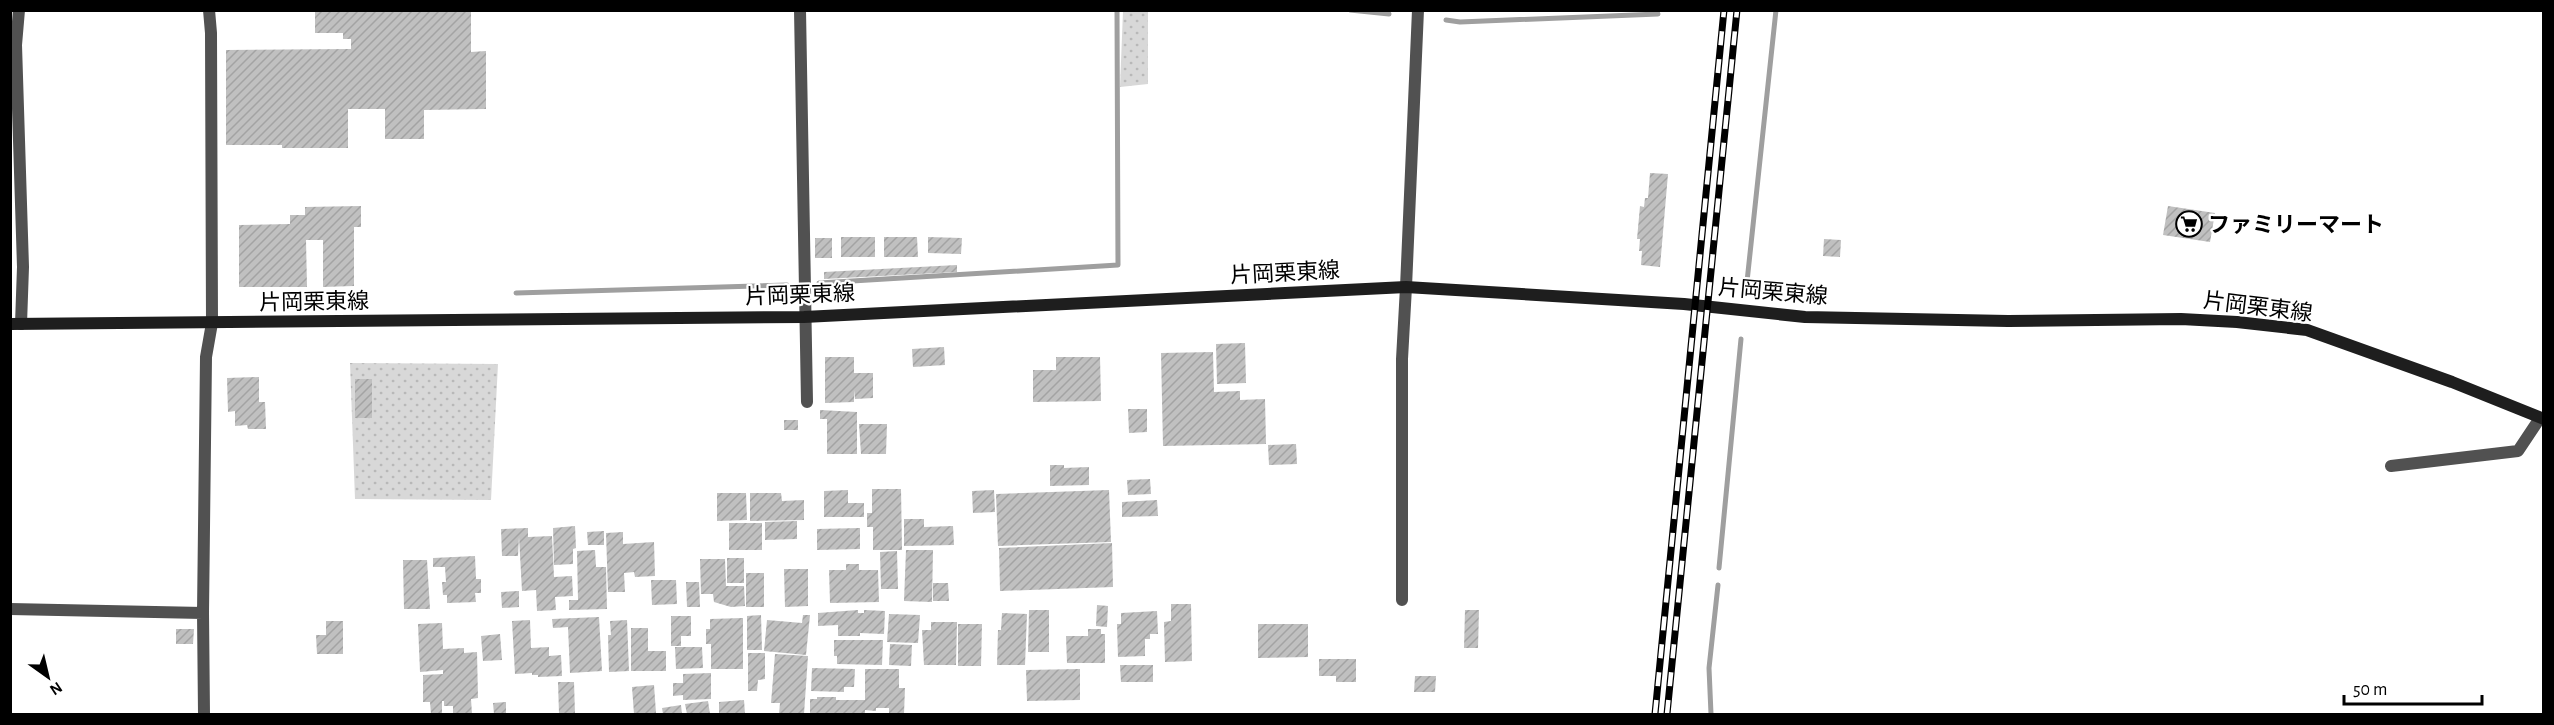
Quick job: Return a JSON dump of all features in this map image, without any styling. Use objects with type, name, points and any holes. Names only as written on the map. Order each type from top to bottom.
[{"type":"main road","name":"片岡栗東線","points":[[16,324],[804,316],[1406,287],[1684,304],[1805,317],[2008,321],[2181,319],[2237,322],[2307,330],[2452,382],[2542,419]]},
{"type":"street","points":[[16,324],[23,267],[16,45],[19,10]]},
{"type":"street","points":[[204,714],[206,357],[212,323],[209,10]]},
{"type":"street","points":[[800,10],[807,402]]},
{"type":"street","points":[[1402,600],[1402,359],[1418,10]]},
{"type":"street","points":[[2391,466],[2518,451],[2542,419]]},
{"type":"street","points":[[10,609],[203,613]]},
{"type":"shaded area","points":[[1123,11],[1148,11],[1148,84],[1120,87]]},
{"type":"shaded area","points":[[350,363],[498,364],[491,500],[355,499]]},
{"type":"building","points":[[315,10],[471,10],[471,52],[486,51],[486,109],[424,110],[424,139],[385,139],[385,109],[348,109],[348,148],[226,145],[226,50],[351,49],[351,39],[343,39],[343,33],[315,33]]},
{"type":"building","points":[[1650,173],[1668,174],[1660,267],[1641,265],[1642,251],[1639,251],[1640,239],[1637,239],[1640,206],[1644,207],[1645,198],[1648,198]]},
{"type":"building","points":[[361,206],[361,227],[354,227],[354,286],[323,287],[323,240],[306,240],[307,287],[239,287],[239,225],[290,224],[290,215],[305,215],[305,207]]},
{"type":"building","name":"ファミリーマート","points":[[2168,206],[2215,213],[2210,242],[2163,235]]},
{"type":"building","points":[[841,237],[875,237],[875,257],[841,257]]},
{"type":"building","points":[[884,237],[917,237],[918,257],[884,257]]},
{"type":"building","points":[[928,237],[962,238],[961,254],[928,253]]},
{"type":"building","points":[[815,238],[832,238],[832,258],[815,258]]},
{"type":"building","points":[[1824,239],[1841,240],[1840,257],[1823,256]]},
{"type":"building","points":[[957,265],[957,272],[824,279],[824,272]]},
{"type":"building","points":[[1245,343],[1246,383],[1217,384],[1216,344]]},
{"type":"building","points":[[944,347],[945,365],[913,367],[912,349]]},
{"type":"building","points":[[1213,352],[1214,392],[1240,391],[1240,400],[1265,399],[1266,444],[1163,446],[1161,353]]},
{"type":"building","points":[[825,357],[854,357],[854,373],[873,373],[873,398],[855,399],[854,390],[854,402],[825,403]]},
{"type":"building","points":[[1056,357],[1100,357],[1101,401],[1033,402],[1033,370],[1056,370]]},
{"type":"building","points":[[259,377],[259,402],[265,402],[266,429],[248,429],[247,425],[235,426],[235,411],[228,412],[227,378]]},
{"type":"building","points":[[355,379],[372,379],[372,418],[355,418]]},
{"type":"building","points":[[1128,409],[1147,409],[1147,432],[1129,433]]},
{"type":"building","points":[[820,410],[857,412],[857,454],[827,454],[827,419],[820,419]]},
{"type":"building","points":[[784,420],[798,420],[798,430],[784,430]]},
{"type":"building","points":[[859,424],[887,424],[886,454],[861,454]]},
{"type":"building","points":[[1296,444],[1297,464],[1269,465],[1268,445]]},
{"type":"building","points":[[1050,465],[1064,465],[1064,468],[1089,467],[1089,485],[1050,486]]},
{"type":"building","points":[[1150,479],[1151,494],[1128,495],[1127,480]]},
{"type":"building","points":[[872,489],[901,489],[902,550],[873,550],[873,527],[867,527],[867,513],[872,513]]},
{"type":"building","points":[[848,490],[848,503],[864,503],[864,517],[824,517],[824,491]]},
{"type":"building","points":[[994,490],[995,512],[973,513],[972,491]]},
{"type":"building","points":[[1109,490],[1111,542],[998,546],[996,494]]},
{"type":"building","points":[[717,493],[746,493],[747,520],[717,521]]},
{"type":"building","points":[[750,493],[781,493],[782,501],[804,500],[804,520],[750,521]]},
{"type":"building","points":[[1157,500],[1158,516],[1122,517],[1122,502]]},
{"type":"building","points":[[904,519],[924,519],[924,527],[953,526],[954,545],[904,546]]},
{"type":"building","points":[[797,521],[797,539],[765,540],[765,522]]},
{"type":"building","points":[[729,523],[762,523],[762,550],[729,550]]},
{"type":"building","points":[[575,526],[576,548],[573,549],[573,564],[554,565],[553,528]]},
{"type":"building","points":[[528,528],[528,537],[552,536],[554,577],[572,576],[573,596],[555,597],[556,610],[537,611],[536,590],[522,591],[519,537],[518,556],[502,556],[501,529]]},
{"type":"building","points":[[860,528],[860,549],[817,550],[817,529]]},
{"type":"building","points":[[604,531],[604,545],[588,545],[587,532]]},
{"type":"building","points":[[623,532],[623,544],[654,542],[655,576],[635,577],[634,572],[624,573],[625,592],[608,592],[606,533]]},
{"type":"building","points":[[1112,543],[1113,587],[1000,591],[999,548]]},
{"type":"building","points":[[595,550],[596,567],[606,567],[607,609],[569,610],[569,600],[578,600],[577,551]]},
{"type":"building","points":[[906,550],[933,550],[932,602],[904,601]]},
{"type":"building","points":[[897,551],[898,589],[881,589],[880,552]]},
{"type":"building","points":[[475,556],[476,579],[481,579],[481,593],[475,593],[476,602],[447,603],[447,595],[443,595],[442,582],[446,582],[445,567],[433,567],[433,558]]},
{"type":"building","points":[[727,558],[744,558],[744,583],[727,583]]},
{"type":"building","points":[[700,559],[725,559],[726,586],[744,586],[745,606],[731,607],[714,602],[713,594],[701,594]]},
{"type":"building","points":[[403,560],[427,560],[430,609],[404,609]]},
{"type":"building","points":[[846,564],[859,564],[859,570],[878,570],[879,602],[830,603],[829,570],[846,570]]},
{"type":"building","points":[[784,569],[808,569],[808,606],[785,607]]},
{"type":"building","points":[[746,573],[764,573],[764,607],[746,607]]},
{"type":"building","points":[[651,580],[676,580],[677,604],[652,605]]},
{"type":"building","points":[[686,582],[699,582],[700,607],[687,607]]},
{"type":"building","points":[[933,583],[948,583],[949,601],[933,601]]},
{"type":"building","points":[[519,591],[519,607],[502,608],[501,592]]},
{"type":"building","points":[[1171,604],[1191,604],[1192,661],[1165,662],[1164,622],[1171,621]]},
{"type":"building","points":[[1097,605],[1108,606],[1107,627],[1096,626]]},
{"type":"building","points":[[858,610],[858,613],[864,613],[864,610],[885,611],[884,634],[860,633],[860,636],[838,636],[838,625],[818,626],[818,613]]},
{"type":"building","points":[[1029,610],[1049,610],[1049,652],[1028,652]]},
{"type":"building","points":[[1465,610],[1479,610],[1478,648],[1464,648]]},
{"type":"building","points":[[1157,611],[1158,634],[1150,634],[1150,639],[1145,639],[1145,656],[1118,657],[1117,624],[1121,624],[1121,613]]},
{"type":"building","points":[[1002,613],[1027,614],[1025,665],[997,665],[998,630],[1001,630]]},
{"type":"building","points":[[889,614],[920,615],[918,643],[887,642]]},
{"type":"building","points":[[761,615],[762,650],[747,650],[747,616]]},
{"type":"building","points":[[803,615],[810,615],[806,655],[764,651],[767,620],[802,623]]},
{"type":"building","points":[[671,616],[691,616],[691,636],[681,636],[681,646],[671,646]]},
{"type":"building","points":[[599,617],[602,671],[570,673],[568,627],[553,628],[552,619]]},
{"type":"building","points":[[743,618],[743,669],[711,669],[711,644],[706,644],[706,629],[710,629],[710,619]]},
{"type":"building","points":[[530,620],[531,648],[549,647],[549,656],[561,655],[562,676],[538,677],[532,673],[515,674],[512,621]]},
{"type":"building","points":[[627,620],[629,671],[609,672],[610,621]]},
{"type":"building","points":[[326,621],[343,621],[343,654],[317,654],[316,635],[326,635]]},
{"type":"building","points":[[931,622],[957,622],[956,665],[924,665],[922,630],[931,630]]},
{"type":"building","points":[[442,623],[443,649],[464,648],[464,653],[477,652],[478,698],[471,699],[472,714],[453,714],[453,706],[444,706],[444,701],[442,701],[442,714],[431,714],[430,702],[423,702],[423,675],[443,674],[443,670],[420,672],[418,624]]},
{"type":"building","points":[[958,624],[982,624],[981,666],[958,666]]},
{"type":"building","points":[[1258,624],[1308,624],[1308,657],[1258,658]]},
{"type":"building","points":[[631,628],[648,628],[648,651],[666,651],[666,671],[631,671]]},
{"type":"building","points":[[176,629],[194,629],[193,644],[176,644]]},
{"type":"building","points":[[1088,629],[1101,629],[1101,634],[1105,634],[1105,663],[1067,663],[1066,636],[1088,636]]},
{"type":"building","points":[[500,634],[502,660],[483,661],[481,636]]},
{"type":"building","points":[[834,640],[883,640],[882,665],[837,664],[837,656],[834,656]]},
{"type":"building","points":[[890,644],[912,645],[911,666],[889,665]]},
{"type":"building","points":[[675,647],[702,647],[703,668],[676,669]]},
{"type":"building","points":[[748,653],[765,653],[765,679],[758,680],[757,691],[748,691]]},
{"type":"building","points":[[775,654],[808,656],[804,714],[779,714],[780,703],[771,703]]},
{"type":"building","points":[[1319,659],[1356,659],[1356,682],[1336,682],[1336,676],[1319,676]]},
{"type":"building","points":[[1120,665],[1153,665],[1153,682],[1121,682]]},
{"type":"building","points":[[812,668],[855,669],[854,687],[844,687],[844,692],[811,691]]},
{"type":"building","points":[[865,669],[899,669],[899,688],[905,688],[904,714],[889,714],[889,708],[876,708],[876,711],[865,710],[865,714],[810,714],[810,699],[817,699],[817,697],[836,697],[836,700],[865,700]]},
{"type":"building","points":[[1080,669],[1080,700],[1027,701],[1026,670]]},
{"type":"building","points":[[711,673],[711,699],[683,700],[683,695],[673,696],[673,683],[683,683],[683,674]]},
{"type":"building","points":[[1415,676],[1436,676],[1435,692],[1414,692]]},
{"type":"building","points":[[558,682],[574,682],[575,714],[559,714]]},
{"type":"building","points":[[654,685],[656,713],[634,714],[632,687]]},
{"type":"building","points":[[744,700],[745,714],[719,714],[719,702]]},
{"type":"building","points":[[708,701],[710,714],[687,714],[685,704]]},
{"type":"building","points":[[506,702],[506,714],[494,714],[493,703]]},
{"type":"building","points":[[681,705],[682,714],[663,714],[662,708]]},
{"type":"waterway","points":[[819,283],[1118,265],[1117,10]]},
{"type":"waterway","points":[[1350,10],[1389,14]]},
{"type":"waterway","points":[[1746,291],[1776,10]]},
{"type":"waterway","points":[[1446,20],[1460,22],[1658,14]]},
{"type":"waterway","points":[[516,293],[787,285]]},
{"type":"waterway","points":[[1719,568],[1741,339]]},
{"type":"waterway","points":[[1711,714],[1709,668],[1718,585]]},
{"type":"railway","points":[[1655,714],[1724,10]]},
{"type":"railway","points":[[1667,714],[1737,10]]},
{"type":"place","name":"ファミリーマート","points":[[2189,224]]}]
